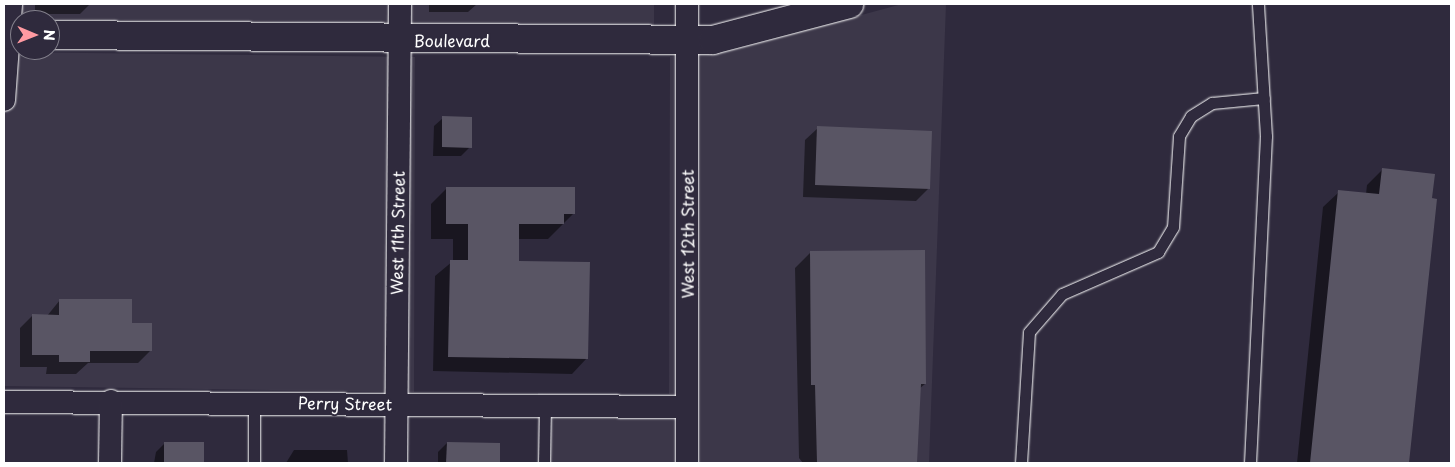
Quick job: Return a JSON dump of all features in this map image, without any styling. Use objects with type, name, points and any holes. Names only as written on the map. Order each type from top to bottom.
[{"type":"main road","name":"Boulevard","points":[[60,35],[688,41],[713,40],[849,4]]},
{"type":"street","name":"West 11th Street","points":[[396,463],[400,4]]},
{"type":"street","name":"West 12th Street","points":[[687,4],[687,463]]},
{"type":"street","points":[[4,100],[10,44]]},
{"type":"street","points":[[110,463],[111,401]]},
{"type":"street","name":"Perry Street","points":[[4,402],[254,402],[545,407],[686,407]]},
{"type":"lane","points":[[1250,463],[1264,98],[1258,4]]},
{"type":"lane","points":[[1021,463],[1029,332],[1062,294],[1158,252],[1173,227],[1179,136],[1191,116],[1212,103],[1264,98]]},
{"type":"lane","points":[[254,402],[254,463]]},
{"type":"lane","points":[[544,463],[545,407]]},
{"type":"shaded area","points":[[4,4],[654,4],[654,26],[60,19],[60,10],[10,10],[10,16],[4,15]]},
{"type":"shaded area","points":[[902,4],[946,4],[929,463],[538,463],[538,393],[669,394],[670,57],[729,51]]},
{"type":"shaded area","points":[[4,52],[10,52],[10,60],[60,60],[60,53],[415,57],[414,392],[4,386]]},
{"type":"building","points":[[442,116],[472,117],[472,148],[442,147]]},
{"type":"building","points":[[817,126],[932,131],[930,189],[815,185]]},
{"type":"building","points":[[1382,168],[1435,174],[1432,198],[1437,199],[1409,463],[1310,463],[1338,190],[1379,194]]},
{"type":"building","points":[[446,187],[575,187],[575,214],[564,214],[564,224],[519,224],[519,261],[590,262],[588,359],[448,357],[450,260],[468,260],[468,224],[446,224]]},
{"type":"building","points":[[925,250],[926,384],[921,384],[917,463],[817,463],[815,385],[811,385],[810,251]]},
{"type":"building","points":[[59,299],[132,299],[132,323],[152,323],[152,351],[90,351],[90,362],[59,362],[59,355],[32,355],[32,314],[59,315]]},
{"type":"building","points":[[164,442],[204,442],[204,463],[164,463]]},
{"type":"building","points":[[447,442],[500,443],[500,463],[446,463]]}]
